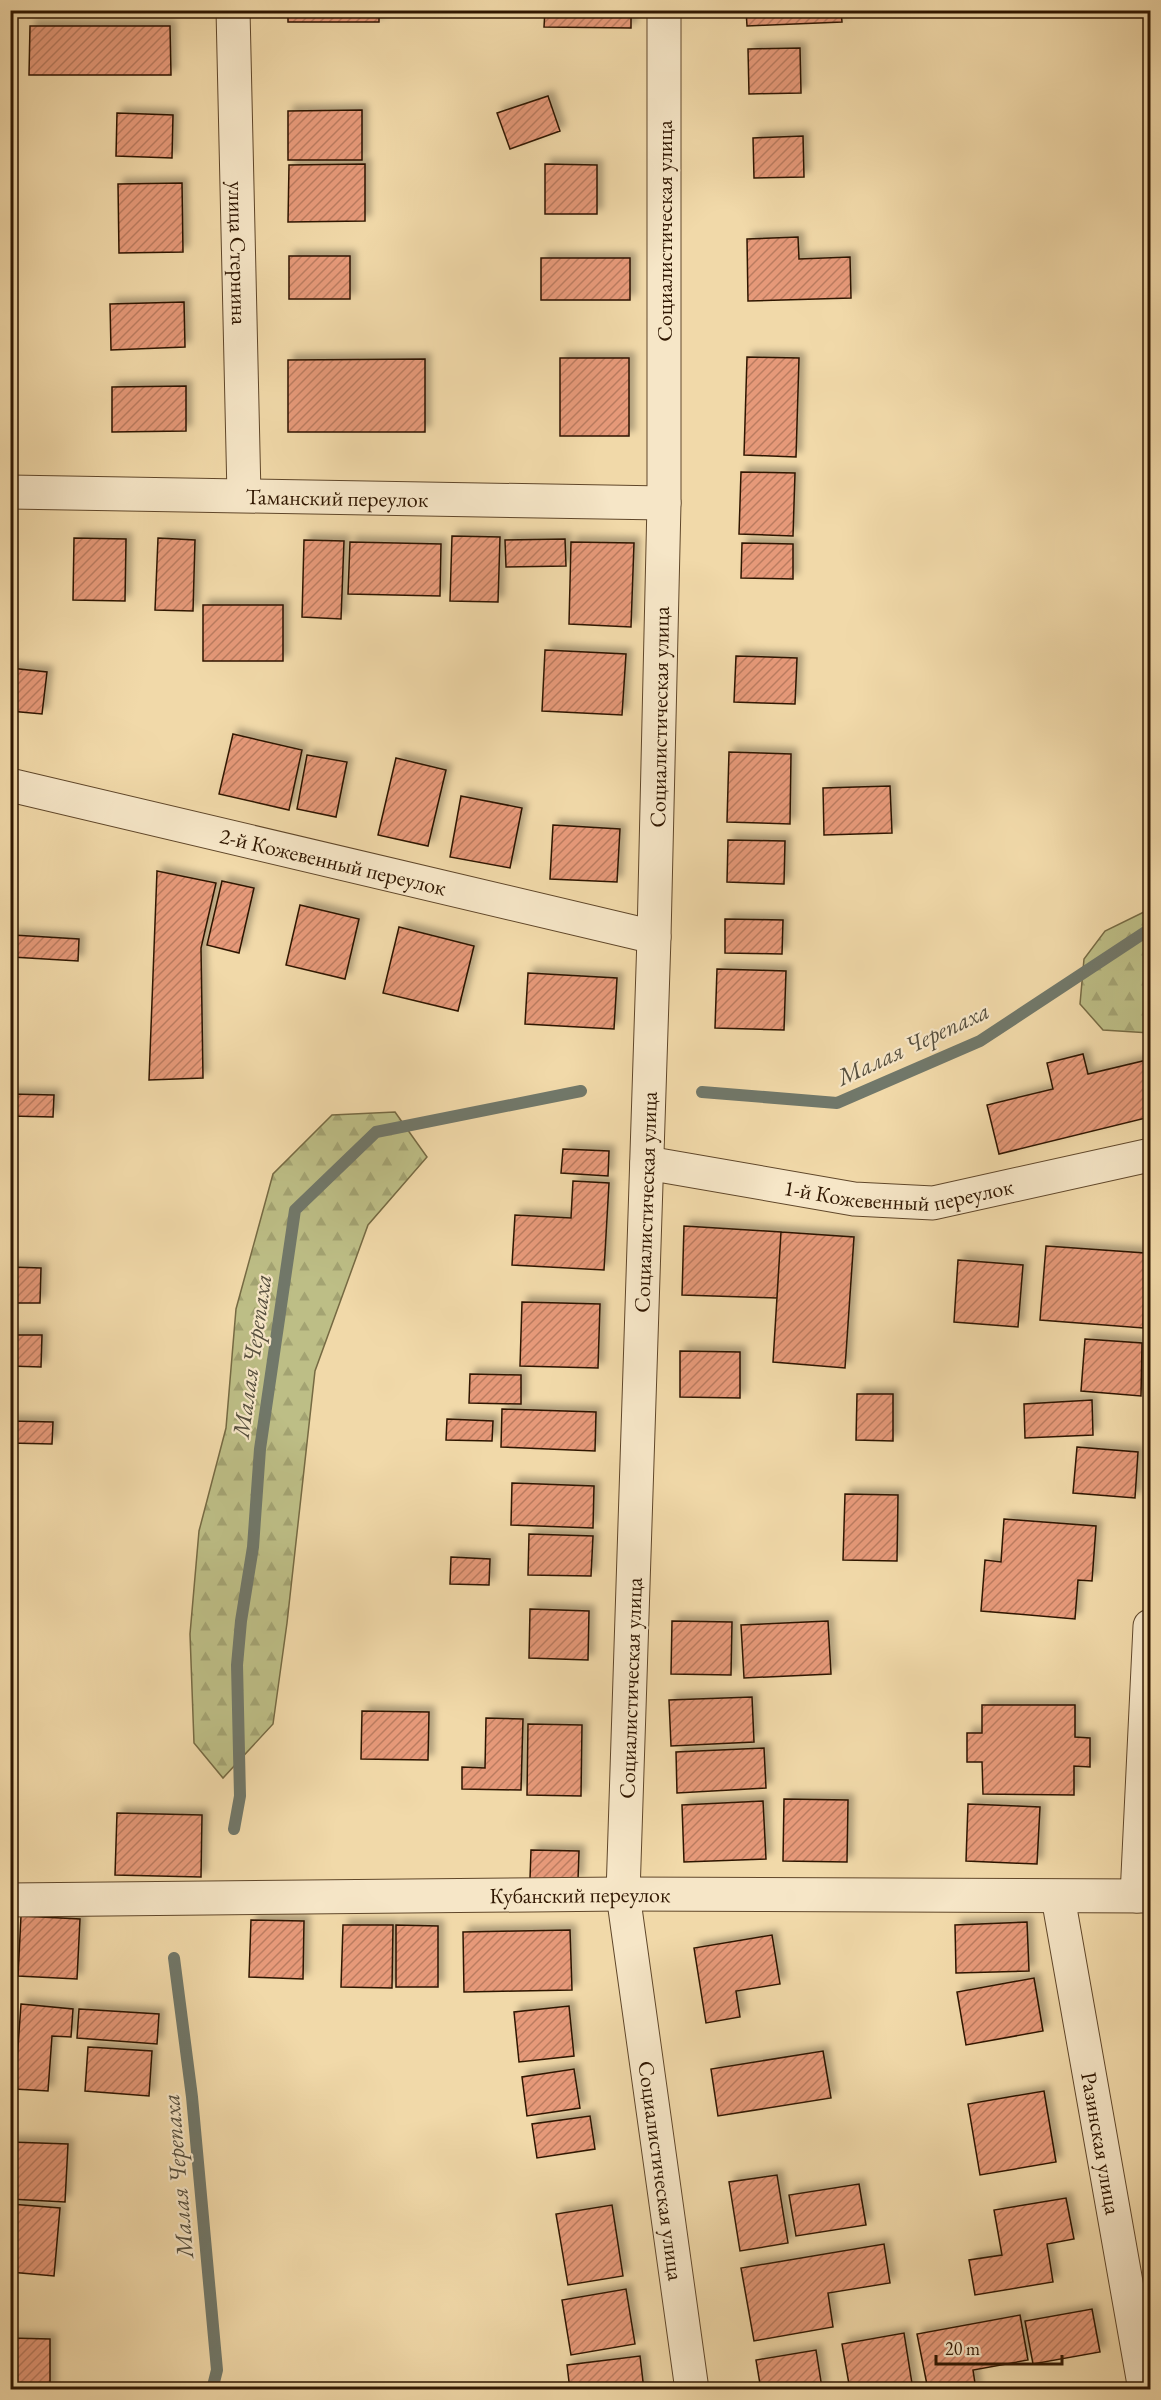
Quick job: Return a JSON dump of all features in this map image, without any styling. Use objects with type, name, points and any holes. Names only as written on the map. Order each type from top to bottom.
[{"type":"street","name":"улица Стернина","points":[[233,10],[244,495]]},
{"type":"street","name":"Социалистическая улица","points":[[664,10],[664,503],[654,937],[623,1894],[692,2390]]},
{"type":"street","name":"Таманский переулок","points":[[10,492],[664,503]]},
{"type":"street","name":"2-й Кожевенный переулок","points":[[10,785],[654,937]]},
{"type":"street","name":"1-й Кожевенный переулок","points":[[647,1163],[854,1199],[933,1203],[1150,1155]]},
{"type":"street","points":[[1144,1896],[1150,1626]]},
{"type":"street","name":"Кубанский переулок","points":[[10,1900],[623,1894],[1144,1896]]},
{"type":"street","name":"Разинская улица","points":[[1058,1897],[1145,2390]]},
{"type":"green space","points":[[1150,909],[1150,1033],[1103,1030],[1080,1004],[1084,959],[1105,931]]},
{"type":"green space","points":[[395,1112],[427,1157],[368,1225],[315,1371],[287,1623],[273,1724],[223,1778],[194,1743],[190,1634],[199,1531],[226,1428],[236,1309],[273,1174],[332,1115]]},
{"type":"building","points":[[288,10],[379,10],[379,22],[288,22]]},
{"type":"building","points":[[545,10],[631,10],[631,28],[544,27]]},
{"type":"building","points":[[746,10],[841,10],[842,22],[747,26]]},
{"type":"building","points":[[30,26],[170,26],[171,75],[29,75]]},
{"type":"building","points":[[800,48],[801,93],[749,94],[748,49]]},
{"type":"building","points":[[548,96],[560,131],[510,149],[497,113]]},
{"type":"building","points":[[362,110],[362,160],[288,160],[288,111]]},
{"type":"building","points":[[117,113],[173,115],[172,158],[116,156]]},
{"type":"building","points":[[803,136],[804,177],[754,178],[753,138]]},
{"type":"building","points":[[365,164],[365,221],[288,222],[289,165]]},
{"type":"building","points":[[545,164],[597,165],[597,214],[545,214]]},
{"type":"building","points":[[182,183],[183,252],[119,253],[118,184]]},
{"type":"building","points":[[798,237],[799,259],[850,257],[851,298],[748,301],[747,239]]},
{"type":"building","points":[[289,256],[350,256],[350,299],[289,299]]},
{"type":"building","points":[[541,258],[630,258],[630,300],[541,300]]},
{"type":"building","points":[[184,302],[185,347],[111,350],[110,304]]},
{"type":"building","points":[[747,357],[799,358],[796,457],[744,455]]},
{"type":"building","points":[[560,358],[629,358],[629,436],[560,436]]},
{"type":"building","points":[[425,359],[425,432],[288,432],[288,360]]},
{"type":"building","points":[[186,386],[186,431],[112,432],[112,387]]},
{"type":"building","points":[[741,472],[795,473],[793,536],[739,534]]},
{"type":"building","points":[[452,536],[500,537],[498,602],[450,601]]},
{"type":"building","points":[[74,538],[126,539],[125,601],[73,600]]},
{"type":"building","points":[[158,538],[195,540],[193,611],[155,610]]},
{"type":"building","points":[[565,539],[566,566],[506,567],[505,540]]},
{"type":"building","points":[[304,540],[344,541],[341,619],[302,617]]},
{"type":"building","points":[[350,542],[441,544],[440,596],[348,594]]},
{"type":"building","points":[[571,542],[634,543],[631,627],[569,624]]},
{"type":"building","points":[[742,543],[793,544],[793,579],[741,578]]},
{"type":"building","points":[[203,605],[283,605],[283,661],[203,661]]},
{"type":"building","points":[[545,650],[626,654],[622,715],[542,711]]},
{"type":"building","points":[[736,656],[797,658],[795,704],[734,702]]},
{"type":"building","points":[[10,668],[47,672],[42,714],[10,711]]},
{"type":"building","points":[[233,734],[302,750],[289,810],[219,794]]},
{"type":"building","points":[[729,752],[791,754],[790,824],[727,822]]},
{"type":"building","points":[[307,755],[347,762],[336,817],[297,809]]},
{"type":"building","points":[[396,758],[446,770],[428,846],[378,835]]},
{"type":"building","points":[[890,786],[892,833],[824,835],[823,788]]},
{"type":"building","points":[[461,796],[522,808],[510,868],[450,857]]},
{"type":"building","points":[[553,825],[620,829],[617,882],[550,879]]},
{"type":"building","points":[[728,840],[785,841],[784,884],[727,882]]},
{"type":"building","points":[[157,871],[216,883],[201,948],[203,1078],[149,1080]]},
{"type":"building","points":[[222,881],[254,888],[239,953],[207,945]]},
{"type":"building","points":[[300,905],[359,919],[345,979],[286,965]]},
{"type":"building","points":[[725,919],[783,920],[782,954],[725,953]]},
{"type":"building","points":[[399,927],[474,946],[458,1011],[383,993]]},
{"type":"building","points":[[13,935],[79,939],[78,961],[12,957]]},
{"type":"building","points":[[717,969],[786,971],[784,1030],[715,1028]]},
{"type":"building","points":[[528,973],[617,978],[614,1029],[525,1024]]},
{"type":"building","points":[[1083,1054],[1088,1074],[1147,1060],[1150,1072],[1150,1117],[999,1154],[987,1105],[1053,1089],[1047,1063]]},
{"type":"building","points":[[10,1094],[54,1095],[53,1117],[10,1116]]},
{"type":"building","points":[[563,1149],[609,1151],[608,1176],[561,1173]]},
{"type":"building","points":[[573,1181],[609,1183],[604,1270],[512,1265],[515,1215],[571,1218]]},
{"type":"building","points":[[684,1226],[781,1232],[777,1298],[682,1295]]},
{"type":"building","points":[[781,1232],[854,1237],[845,1368],[773,1362]]},
{"type":"building","points":[[1046,1246],[1145,1253],[1143,1328],[1040,1320]]},
{"type":"building","points":[[958,1260],[1023,1265],[1018,1327],[954,1322]]},
{"type":"building","points":[[10,1267],[41,1268],[40,1303],[10,1303]]},
{"type":"building","points":[[522,1302],[600,1304],[598,1368],[520,1366]]},
{"type":"building","points":[[10,1335],[42,1335],[41,1367],[10,1366]]},
{"type":"building","points":[[1085,1339],[1142,1343],[1141,1396],[1081,1391]]},
{"type":"building","points":[[680,1351],[740,1352],[740,1398],[680,1397]]},
{"type":"building","points":[[470,1374],[521,1375],[521,1404],[469,1403]]},
{"type":"building","points":[[857,1394],[893,1394],[893,1441],[856,1440]]},
{"type":"building","points":[[1092,1400],[1093,1435],[1025,1438],[1024,1404]]},
{"type":"building","points":[[502,1409],[596,1412],[595,1451],[501,1447]]},
{"type":"building","points":[[447,1419],[493,1421],[492,1441],[446,1440]]},
{"type":"building","points":[[10,1421],[53,1422],[52,1444],[10,1443]]},
{"type":"building","points":[[1077,1447],[1138,1452],[1135,1498],[1073,1493]]},
{"type":"building","points":[[512,1483],[594,1486],[593,1528],[511,1525]]},
{"type":"building","points":[[845,1494],[898,1495],[897,1561],[843,1560]]},
{"type":"building","points":[[1004,1519],[1096,1526],[1092,1581],[1078,1580],[1075,1619],[981,1611],[985,1560],[1001,1562]]},
{"type":"building","points":[[529,1534],[593,1536],[591,1576],[528,1575]]},
{"type":"building","points":[[451,1557],[490,1559],[489,1585],[450,1584]]},
{"type":"building","points":[[530,1609],[589,1611],[588,1660],[529,1658]]},
{"type":"building","points":[[672,1621],[732,1622],[731,1675],[671,1674]]},
{"type":"building","points":[[828,1621],[831,1674],[744,1678],[741,1625]]},
{"type":"building","points":[[752,1697],[754,1742],[671,1746],[669,1700]]},
{"type":"building","points":[[982,1705],[1075,1705],[1075,1737],[1090,1738],[1090,1767],[1074,1766],[1074,1795],[983,1794],[982,1762],[967,1762],[967,1733],[982,1733]]},
{"type":"building","points":[[362,1711],[429,1712],[428,1760],[361,1759]]},
{"type":"building","points":[[486,1718],[523,1719],[521,1790],[462,1789],[462,1767],[485,1768]]},
{"type":"building","points":[[528,1724],[582,1725],[581,1796],[527,1795]]},
{"type":"building","points":[[764,1748],[766,1788],[677,1793],[676,1752]]},
{"type":"building","points":[[784,1799],[848,1800],[847,1862],[783,1861]]},
{"type":"building","points":[[763,1801],[766,1859],[684,1862],[682,1805]]},
{"type":"building","points":[[968,1804],[1040,1807],[1037,1864],[966,1861]]},
{"type":"building","points":[[117,1813],[202,1815],[201,1877],[115,1875]]},
{"type":"building","points":[[531,1850],[579,1851],[578,1880],[530,1879]]},
{"type":"building","points":[[21,1916],[80,1919],[77,1979],[18,1976]]},
{"type":"building","points":[[251,1920],[304,1921],[303,1979],[249,1977]]},
{"type":"building","points":[[1027,1922],[1029,1971],[956,1973],[955,1925]]},
{"type":"building","points":[[343,1925],[393,1925],[392,1988],[341,1987]]},
{"type":"building","points":[[396,1925],[438,1926],[438,1987],[396,1987]]},
{"type":"building","points":[[570,1930],[572,1990],[464,1992],[463,1932]]},
{"type":"building","points":[[772,1935],[780,1984],[736,1991],[740,2017],[706,2023],[694,1948]]},
{"type":"building","points":[[1150,1949],[1150,1989],[1145,1950]]},
{"type":"building","points":[[1034,1978],[1043,2031],[966,2045],[957,1992]]},
{"type":"building","points":[[21,2004],[73,2009],[71,2037],[52,2036],[48,2091],[15,2089]]},
{"type":"building","points":[[569,2006],[574,2056],[519,2062],[514,2012]]},
{"type":"building","points":[[79,2009],[159,2014],[157,2044],[77,2038]]},
{"type":"building","points":[[88,2047],[152,2051],[149,2096],[85,2091]]},
{"type":"building","points":[[823,2051],[831,2098],[718,2116],[711,2069]]},
{"type":"building","points":[[574,2069],[580,2108],[527,2116],[522,2077]]},
{"type":"building","points":[[1044,2091],[1056,2162],[980,2175],[968,2104]]},
{"type":"building","points":[[590,2116],[595,2149],[537,2158],[532,2124]]},
{"type":"building","points":[[10,2142],[68,2144],[65,2202],[10,2199]]},
{"type":"building","points":[[777,2175],[788,2243],[740,2251],[729,2182]]},
{"type":"building","points":[[859,2184],[866,2225],[796,2236],[789,2195]]},
{"type":"building","points":[[1066,2198],[1074,2239],[1047,2244],[1053,2282],[975,2295],[969,2260],[1002,2255],[994,2210]]},
{"type":"building","points":[[10,2204],[60,2208],[54,2276],[10,2272]]},
{"type":"building","points":[[612,2205],[623,2276],[568,2285],[556,2214]]},
{"type":"building","points":[[884,2244],[890,2283],[828,2293],[833,2327],[754,2341],[741,2268]]},
{"type":"building","points":[[626,2289],[635,2344],[571,2355],[562,2300]]},
{"type":"building","points":[[1092,2309],[1100,2352],[1033,2364],[1025,2321]]},
{"type":"building","points":[[1020,2315],[1028,2360],[973,2370],[976,2390],[928,2390],[917,2334]]},
{"type":"building","points":[[904,2333],[913,2390],[850,2390],[842,2344]]},
{"type":"building","points":[[10,2338],[50,2339],[50,2390],[10,2390]]},
{"type":"building","points":[[816,2350],[822,2388],[761,2390],[756,2360]]},
{"type":"building","points":[[640,2356],[644,2390],[570,2390],[567,2365]]},
{"type":"waterway","name":"Малая Черепаха","points":[[702,1092],[837,1103],[980,1041],[1150,929]]},
{"type":"waterway","name":"Малая Черепаха","points":[[234,1829],[240,1796],[237,1665],[241,1621],[253,1547],[260,1449],[295,1210],[376,1132],[581,1091]]},
{"type":"waterway","name":"Малая Черепаха","points":[[174,1958],[192,2097],[217,2370],[212,2390]]}]
